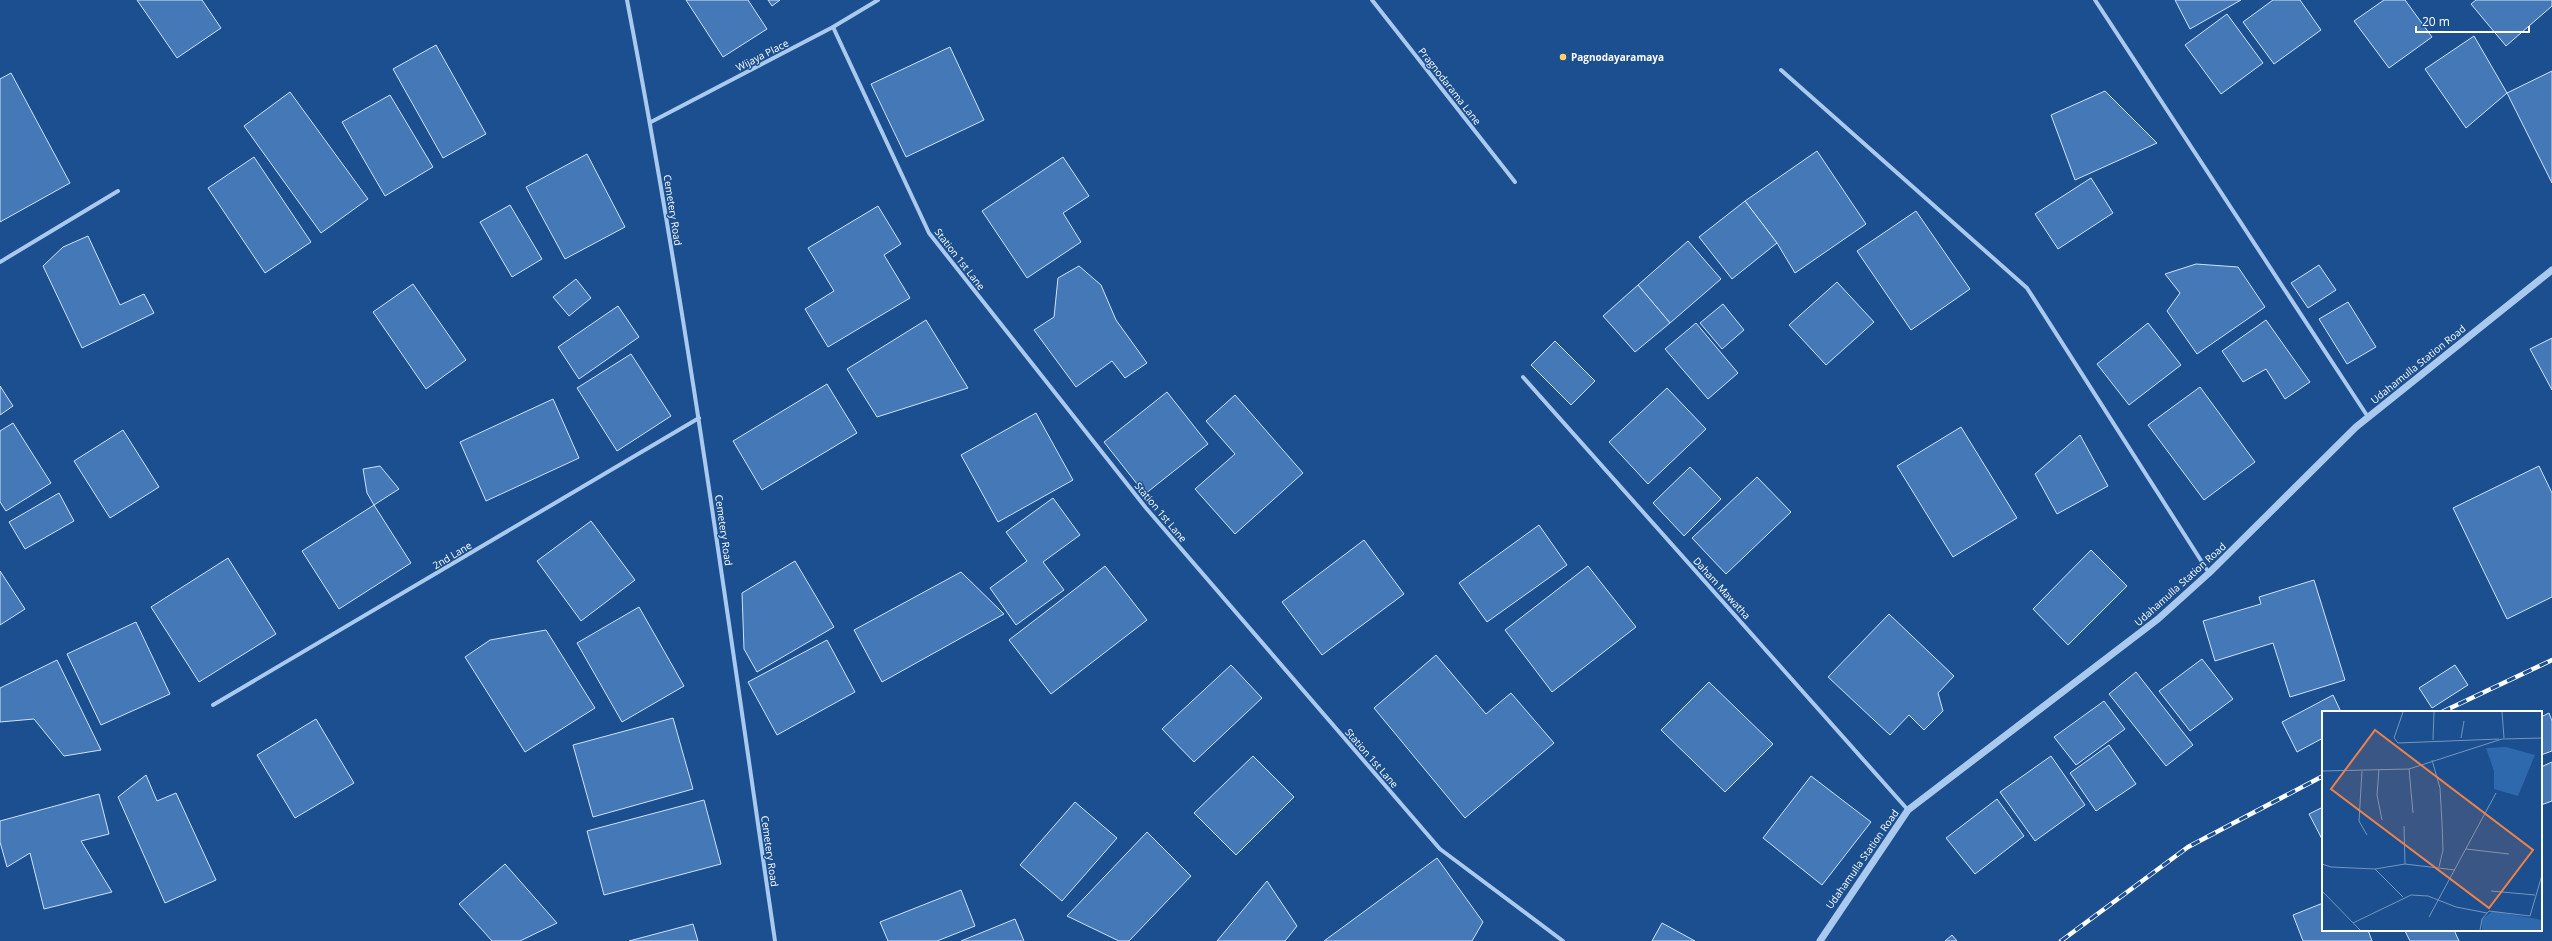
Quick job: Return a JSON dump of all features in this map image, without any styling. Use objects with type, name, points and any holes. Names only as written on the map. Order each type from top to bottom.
[{"type":"street","name":"Cemetery Road","points":[[628,0],[650,122],[699,418],[775,941]]},
{"type":"street","name":"Wijaya Place","points":[[650,122],[834,27],[878,0]]},
{"type":"street","name":"Pragnodarama Lane","points":[[1372,0],[1514,182]]},
{"type":"street","points":[[2095,0],[2368,417]]},
{"type":"street","name":"Station 1st Lane","points":[[834,27],[929,233],[1146,508],[1440,849],[1563,941]]},
{"type":"street","points":[[1780,70],[2027,288],[2210,573]]},
{"type":"street","points":[[0,262],[118,191]]},
{"type":"street","name":"Udahamulla Station Road","points":[[1820,941],[1908,810],[2158,619],[2210,573],[2368,417],[2552,270]]},
{"type":"street","name":"Daham Mawatha","points":[[1523,377],[1908,810]]},
{"type":"street","name":"2nd Lane","points":[[213,705],[699,418]]},
{"type":"building","points":[[137,0],[202,0],[221,28],[177,58]]},
{"type":"building","points":[[686,0],[748,0],[767,29],[723,57]]},
{"type":"building","points":[[768,0],[780,0],[772,6]]},
{"type":"building","points":[[2175,0],[2241,0],[2190,29]]},
{"type":"building","points":[[2273,0],[2300,0],[2321,30],[2274,64],[2243,22]]},
{"type":"building","points":[[2384,0],[2405,0],[2432,37],[2389,68],[2354,21]]},
{"type":"building","points":[[2476,0],[2552,0],[2552,6],[2506,46],[2471,4]]},
{"type":"building","points":[[2227,14],[2263,63],[2221,94],[2185,45]]},
{"type":"building","points":[[2474,36],[2507,93],[2466,128],[2425,69]]},
{"type":"building","points":[[436,45],[486,134],[443,158],[393,69]]},
{"type":"building","points":[[950,47],[984,120],[906,157],[871,84]]},
{"type":"building","points":[[2552,71],[2552,183],[2507,93]]},
{"type":"building","points":[[11,73],[70,183],[0,222],[0,79]]},
{"type":"building","points":[[2105,91],[2157,143],[2075,180],[2051,115]]},
{"type":"building","points":[[290,92],[368,199],[321,233],[244,126]]},
{"type":"building","points":[[390,95],[433,167],[385,196],[342,122]]},
{"type":"building","points":[[1817,151],[1866,224],[1795,273],[1777,243],[1745,201]]},
{"type":"building","points":[[587,154],[625,227],[565,259],[526,187]]},
{"type":"building","points":[[254,157],[311,242],[265,273],[208,188]]},
{"type":"building","points":[[1063,157],[1089,196],[1063,213],[1081,242],[1027,278],[982,211]]},
{"type":"building","points":[[2091,178],[2113,213],[2058,249],[2035,214]]},
{"type":"building","points":[[1745,201],[1777,243],[1732,279],[1699,237]]},
{"type":"building","points":[[510,205],[542,259],[512,277],[480,222]]},
{"type":"building","points":[[878,206],[901,244],[884,255],[910,298],[828,347],[805,309],[834,291],[808,248]]},
{"type":"building","points":[[1916,211],[1970,289],[1911,330],[1857,251]]},
{"type":"building","points":[[88,236],[120,305],[144,294],[154,313],[82,348],[43,266],[63,247]]},
{"type":"building","points":[[1688,241],[1721,279],[1670,323],[1638,285]]},
{"type":"building","points":[[2196,264],[2238,267],[2265,307],[2197,354],[2167,311],[2180,293],[2165,274]]},
{"type":"building","points":[[2319,265],[2336,290],[2308,308],[2291,283]]},
{"type":"building","points":[[1079,266],[1101,285],[1116,320],[1147,363],[1125,378],[1112,361],[1076,387],[1034,330],[1054,317],[1058,278]]},
{"type":"building","points":[[576,279],[591,298],[569,316],[553,297]]},
{"type":"building","points":[[1837,282],[1874,322],[1826,365],[1789,325]]},
{"type":"building","points":[[413,284],[466,360],[426,389],[373,312]]},
{"type":"building","points":[[1638,285],[1670,323],[1635,352],[1603,316]]},
{"type":"building","points":[[2348,302],[2376,347],[2347,364],[2319,319]]},
{"type":"building","points":[[1723,304],[1744,330],[1722,349],[1700,323]]},
{"type":"building","points":[[618,306],[639,337],[579,379],[558,347]]},
{"type":"building","points":[[926,320],[968,388],[877,417],[847,369]]},
{"type":"building","points":[[2266,320],[2310,382],[2285,399],[2266,369],[2243,382],[2222,351]]},
{"type":"building","points":[[1696,323],[1738,373],[1708,399],[1665,349]]},
{"type":"building","points":[[2148,323],[2181,365],[2129,405],[2097,364]]},
{"type":"building","points":[[2552,338],[2552,390],[2530,349]]},
{"type":"building","points":[[1555,341],[1595,381],[1571,405],[1531,365]]},
{"type":"building","points":[[631,354],[671,416],[617,451],[577,388]]},
{"type":"building","points":[[827,384],[857,433],[762,490],[733,441]]},
{"type":"building","points":[[0,386],[13,406],[0,415]]},
{"type":"building","points":[[2200,387],[2255,462],[2204,500],[2148,425]]},
{"type":"building","points":[[1667,388],[1706,429],[1648,484],[1609,442]]},
{"type":"building","points":[[1167,392],[1208,444],[1145,494],[1104,442]]},
{"type":"building","points":[[1235,395],[1303,473],[1235,534],[1195,489],[1235,454],[1206,421]]},
{"type":"building","points":[[553,399],[579,458],[486,501],[460,442]]},
{"type":"building","points":[[1036,413],[1073,480],[998,522],[961,455]]},
{"type":"building","points":[[13,423],[51,483],[6,511],[0,502],[0,431]]},
{"type":"building","points":[[1961,427],[2017,518],[1953,557],[1897,466]]},
{"type":"building","points":[[123,430],[159,487],[110,518],[74,461]]},
{"type":"building","points":[[2080,435],[2108,486],[2057,514],[2035,474]]},
{"type":"building","points":[[380,466],[399,489],[374,505],[367,493],[363,469]]},
{"type":"building","points":[[2539,466],[2552,493],[2552,597],[2507,619],[2453,508]]},
{"type":"building","points":[[1690,467],[1721,499],[1684,536],[1653,503]]},
{"type":"building","points":[[1757,477],[1791,512],[1726,574],[1692,538]]},
{"type":"building","points":[[59,493],[74,521],[25,549],[9,522]]},
{"type":"building","points":[[1053,498],[1080,535],[1043,562],[1064,590],[1016,625],[990,588],[1027,561],[1006,532]]},
{"type":"building","points":[[374,505],[411,563],[339,609],[302,551]]},
{"type":"building","points":[[591,521],[635,580],[581,621],[537,561]]},
{"type":"building","points":[[1539,525],[1567,565],[1487,622],[1459,583]]},
{"type":"building","points":[[1364,540],[1404,594],[1322,655],[1282,602]]},
{"type":"building","points":[[2091,550],[2127,586],[2068,645],[2033,609]]},
{"type":"building","points":[[228,558],[276,634],[199,682],[151,607]]},
{"type":"building","points":[[795,561],[834,627],[757,672],[744,649],[742,593]]},
{"type":"building","points":[[1105,566],[1147,620],[1051,694],[1009,640]]},
{"type":"building","points":[[1588,566],[1636,627],[1552,692],[1505,630]]},
{"type":"building","points":[[0,571],[25,609],[0,625]]},
{"type":"building","points":[[961,572],[1004,614],[882,682],[854,630]]},
{"type":"building","points":[[2314,580],[2345,680],[2290,697],[2273,643],[2215,661],[2203,621],[2261,604],[2259,597]]},
{"type":"building","points":[[639,607],[684,686],[622,722],[577,643]]},
{"type":"building","points":[[1889,614],[1954,676],[1938,693],[1943,711],[1924,730],[1909,715],[1890,735],[1828,677]]},
{"type":"building","points":[[136,622],[170,694],[101,725],[67,654]]},
{"type":"building","points":[[546,630],[595,708],[525,752],[465,657],[490,640]]},
{"type":"building","points":[[827,640],[855,692],[777,735],[748,682]]},
{"type":"building","points":[[1436,655],[1486,714],[1511,693],[1554,743],[1465,818],[1374,708]]},
{"type":"building","points":[[2202,659],[2233,699],[2190,731],[2159,691]]},
{"type":"building","points":[[57,660],[101,750],[64,756],[34,719],[0,722],[0,688]]},
{"type":"building","points":[[1231,665],[1262,698],[1194,762],[1162,729]]},
{"type":"building","points":[[2455,665],[2468,685],[2432,708],[2419,688]]},
{"type":"building","points":[[2136,672],[2193,745],[2166,766],[2109,694]]},
{"type":"building","points":[[1709,682],[1773,744],[1725,792],[1661,730]]},
{"type":"building","points":[[2333,695],[2341,711],[2322,711],[2322,739],[2297,752],[2282,722]]},
{"type":"building","points":[[2104,701],[2125,729],[2076,765],[2054,737]]},
{"type":"building","points":[[2549,713],[2552,721],[2552,751],[2542,755],[2542,716]]},
{"type":"building","points":[[673,718],[693,789],[593,817],[573,745]]},
{"type":"building","points":[[316,719],[354,783],[295,818],[257,755]]},
{"type":"building","points":[[2109,745],[2136,784],[2096,811],[2070,773]]},
{"type":"building","points":[[1253,756],[1294,797],[1236,855],[1194,813]]},
{"type":"building","points":[[2051,756],[2085,805],[2035,841],[2000,792]]},
{"type":"building","points":[[2552,762],[2552,801],[2542,805],[2542,767]]},
{"type":"building","points":[[146,775],[157,801],[176,793],[216,880],[165,903],[118,797]]},
{"type":"building","points":[[1811,776],[1871,822],[1822,885],[1763,838]]},
{"type":"building","points":[[99,794],[109,834],[81,841],[112,892],[44,909],[30,853],[7,867],[0,842],[0,821]]},
{"type":"building","points":[[1997,799],[2024,836],[1975,874],[1946,838]]},
{"type":"building","points":[[704,800],[721,864],[604,895],[587,831]]},
{"type":"building","points":[[1075,802],[1117,838],[1062,901],[1020,865]]},
{"type":"building","points":[[2322,808],[2322,839],[2309,814]]},
{"type":"building","points":[[1147,832],[1191,876],[1129,941],[1119,941],[1067,916]]},
{"type":"building","points":[[1437,858],[1483,922],[1472,941],[1324,941]]},
{"type":"building","points":[[505,864],[557,923],[520,941],[492,941],[459,904]]},
{"type":"building","points":[[1267,881],[1297,926],[1285,941],[1217,941]]},
{"type":"building","points":[[961,890],[975,926],[937,941],[888,941],[880,922]]},
{"type":"building","points":[[2322,903],[2322,931],[2368,931],[2372,941],[2303,941],[2293,915]]},
{"type":"building","points":[[1015,919],[1024,941],[961,941]]},
{"type":"building","points":[[1662,923],[1695,941],[1652,941]]},
{"type":"building","points":[[693,924],[698,941],[629,941]]},
{"type":"building","points":[[2405,931],[2454,931],[2459,941],[2410,941]]},
{"type":"building","points":[[1952,935],[1957,941],[1945,941]]},
{"type":"railway","points":[[2444,711],[2552,660]]},
{"type":"railway","points":[[2061,941],[2188,847],[2322,777]]},
{"type":"place","name":"Pagnodayaramaya","points":[[1563,57]]}]
